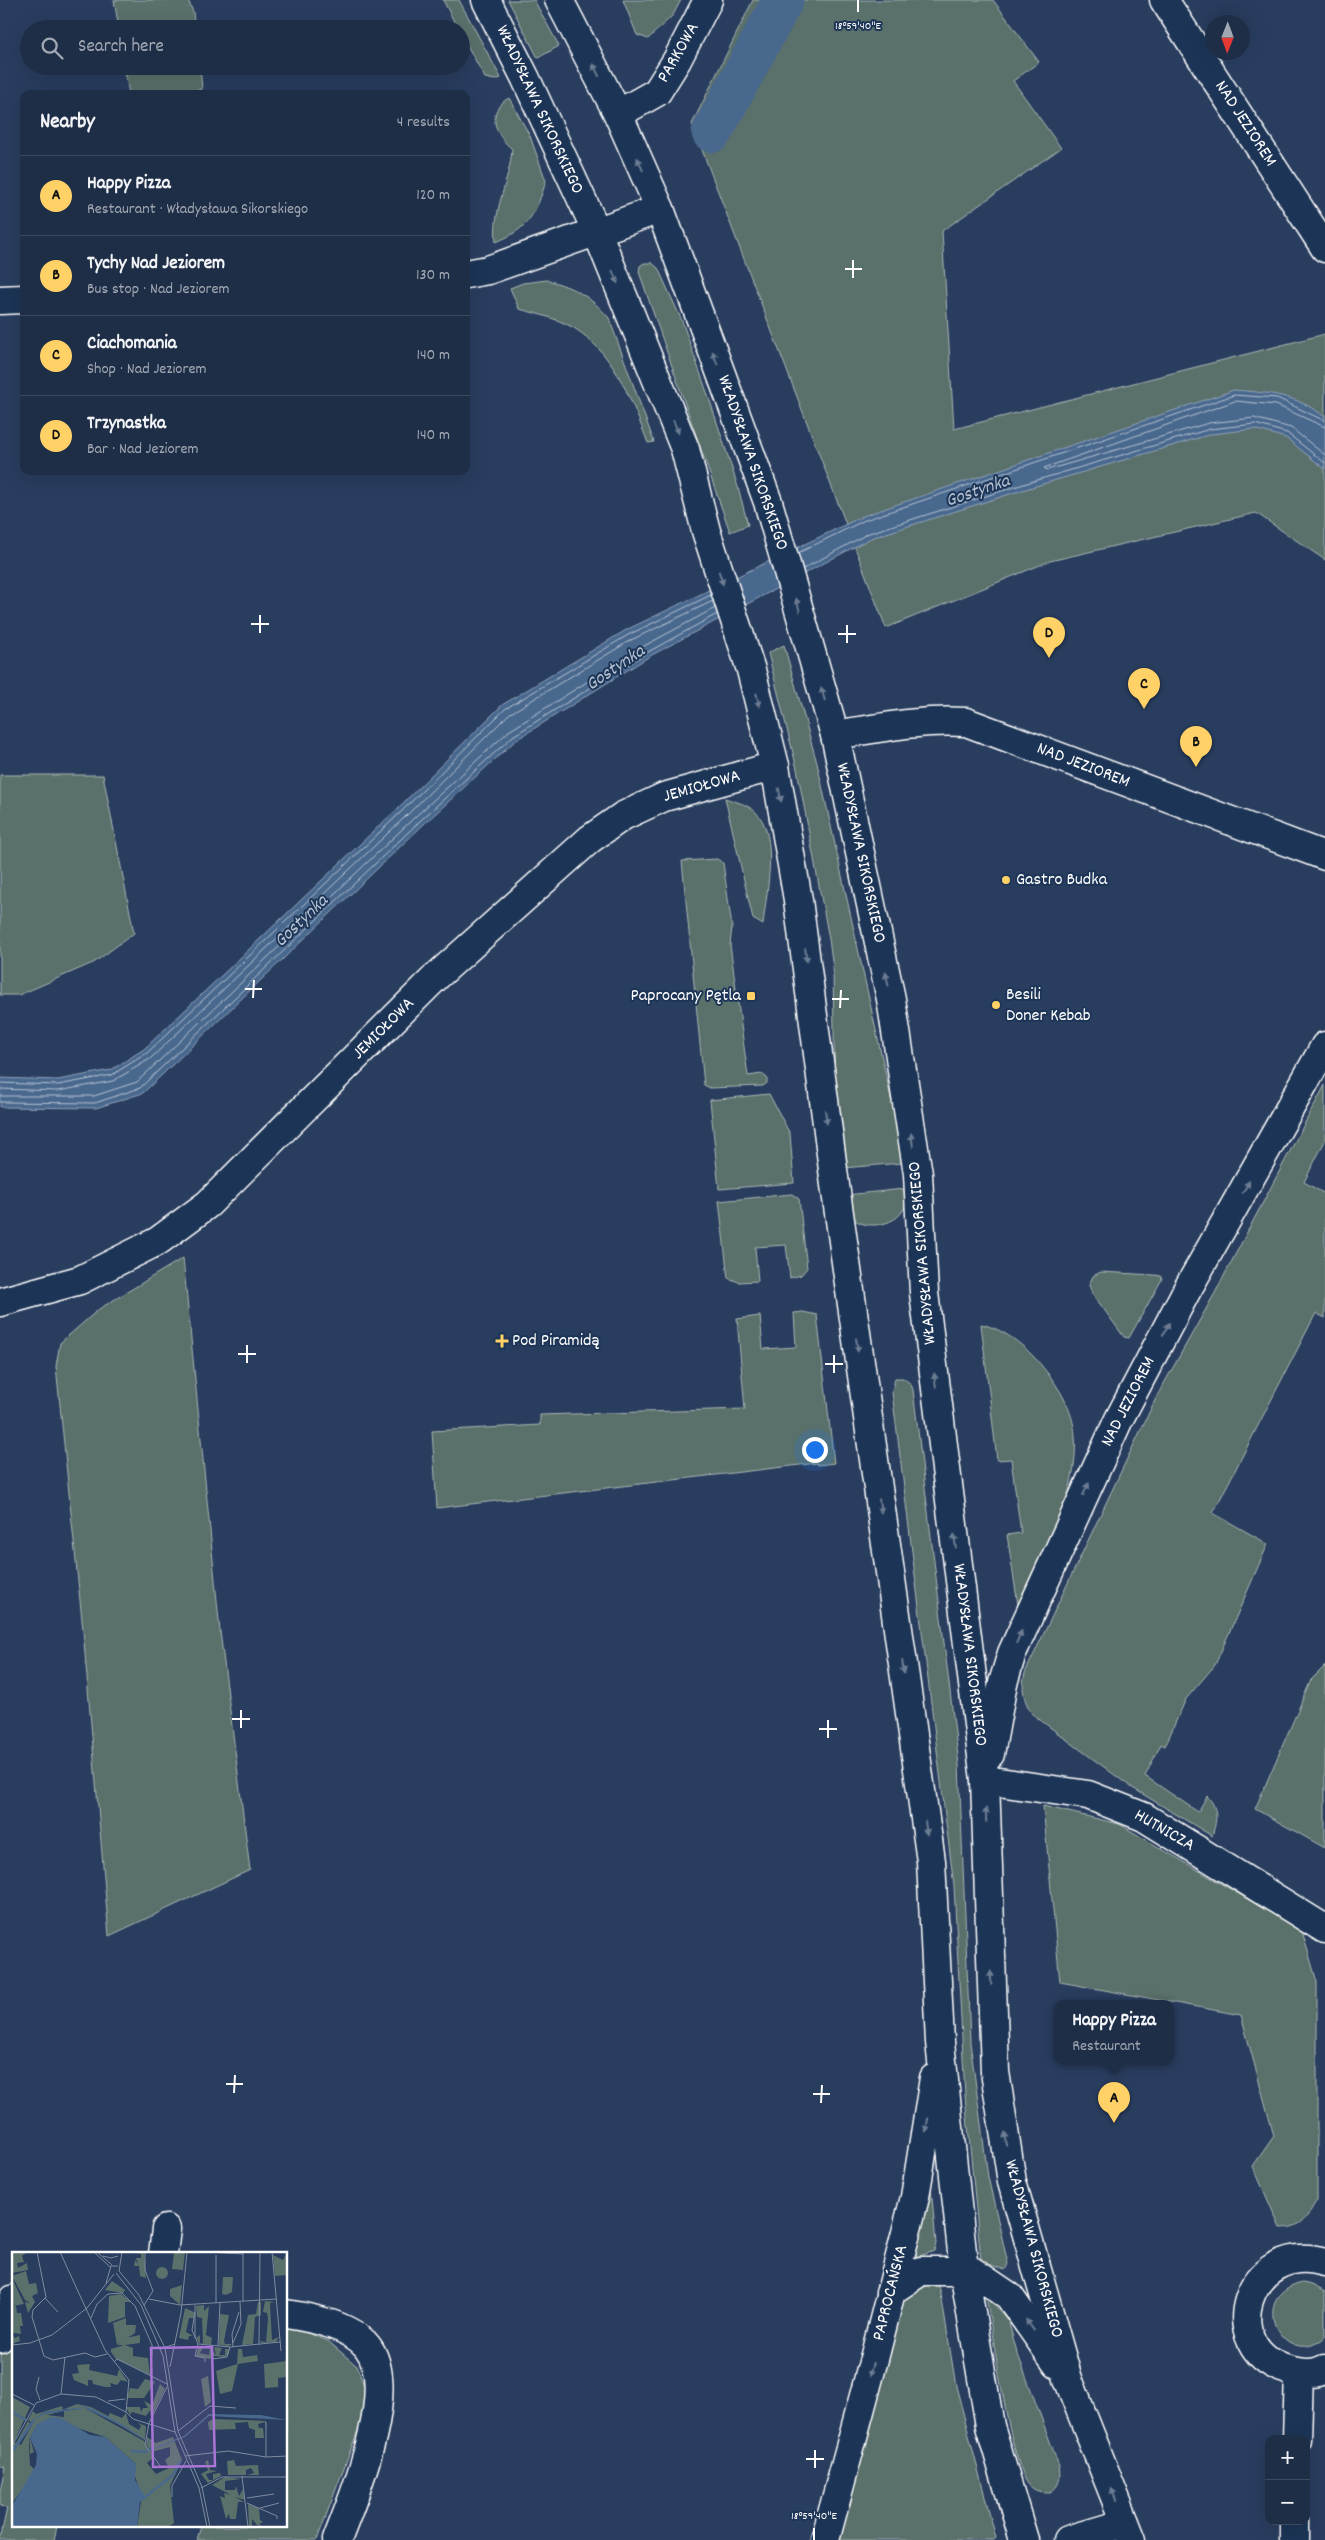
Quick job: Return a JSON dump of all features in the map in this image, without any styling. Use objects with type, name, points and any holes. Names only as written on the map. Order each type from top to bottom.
[{"type":"street","name":"WŁADYSŁAWA SIKORSKIEGO","points":[[486,0],[525,77],[597,232],[685,449],[706,531],[751,670],[775,766],[798,900],[834,1185],[930,1861],[940,2042],[964,2272],[990,2426],[1024,2540]]},
{"type":"street","name":"WŁADYSŁAWA SIKORSKIEGO","points":[[559,0],[618,114],[660,209],[768,502],[835,735],[892,998],[916,1165],[924,1293],[985,1780],[995,2072],[1012,2182],[1068,2379],[1129,2531]]},
{"type":"street","name":"PARKOWA","points":[[618,114],[657,92],[677,60],[708,0]]},
{"type":"street","name":"NAD JEZIOREM","points":[[1164,0],[1325,248]]},
{"type":"street","points":[[470,273],[488,270],[660,209]]},
{"type":"street","points":[[0,300],[20,299]]},
{"type":"street","name":"NAD JEZIOREM","points":[[835,735],[902,723],[937,720],[966,722],[1325,856]]},
{"type":"street","name":"JEMIOŁOWA","points":[[0,1302],[80,1280],[158,1241],[208,1204],[437,976],[590,840],[623,816],[664,797],[775,766]]},
{"type":"street","name":"NAD JEZIOREM","points":[[985,1780],[1003,1683],[1012,1653],[1066,1532],[1137,1384],[1187,1290],[1325,1046]]},
{"type":"street","name":"HUTNICZA","points":[[985,1780],[1088,1794],[1144,1816],[1325,1929]]},
{"type":"street","name":"PAPROCAŃSKA","points":[[825,2540],[914,2197],[940,2042]]},
{"type":"street","points":[[1298,2435],[1312,2371],[1277,2367],[1259,2353],[1248,2333],[1246,2310],[1252,2288],[1266,2271],[1286,2260],[1309,2257],[1325,2262]]},
{"type":"street","points":[[890,2292],[921,2271],[972,2271],[1009,2296],[1068,2379]]},
{"type":"street","points":[[0,2338],[5,2332],[12,2306]]},
{"type":"street","points":[[288,2314],[314,2319],[355,2336],[367,2347],[378,2370],[379,2395],[366,2462],[337,2540]]},
{"type":"street","points":[[1294,2525],[1294,2540]]},
{"type":"street","points":[[1068,2540],[1129,2531]]},
{"type":"green space","points":[[114,0],[188,0],[194,20],[117,20]]},
{"type":"green space","points":[[443,0],[459,0],[470,20],[453,20]]},
{"type":"green space","points":[[508,0],[534,0],[559,46],[538,58]]},
{"type":"green space","points":[[623,0],[681,0],[673,15],[648,39],[637,35]]},
{"type":"green space","points":[[753,0],[993,0],[1039,62],[1013,81],[1061,148],[942,231],[954,429],[1325,334],[1325,560],[1256,513],[1050,561],[886,628],[692,124]]},
{"type":"green space","points":[[470,20],[501,78],[495,80],[485,78],[470,50]]},
{"type":"green space","points":[[126,75],[201,75],[202,89],[128,90]]},
{"type":"green space","points":[[509,98],[530,136],[546,181],[539,202],[530,219],[516,231],[496,242],[497,218],[511,161],[512,149],[497,130],[495,116],[497,109]]},
{"type":"green space","points":[[644,263],[652,263],[658,268],[682,321],[738,487],[748,525],[730,532],[639,272],[640,266]]},
{"type":"green space","points":[[547,280],[566,286],[588,298],[609,318],[654,442],[648,443],[622,382],[614,368],[593,343],[580,332],[566,324],[519,309],[510,288],[523,283]]},
{"type":"green space","points":[[784,645],[817,763],[894,1112],[902,1163],[843,1168],[835,1097],[833,968],[829,939],[797,769],[768,653]]},
{"type":"green space","points":[[0,775],[103,775],[134,933],[95,962],[19,995],[0,995]]},
{"type":"green space","points":[[725,798],[747,806],[758,815],[765,827],[769,842],[770,860],[763,925],[753,919]]},
{"type":"green space","points":[[717,859],[723,863],[732,927],[730,945],[748,1076],[762,1074],[767,1078],[767,1083],[763,1086],[710,1088],[704,1085],[682,861]]},
{"type":"green space","points":[[1325,1085],[1325,1141],[1304,1182],[1325,1194],[1325,1318],[1316,1313],[1213,1513],[1268,1544],[1215,1665],[1186,1699],[1165,1746],[1161,1744],[1145,1776],[1198,1812],[1207,1796],[1214,1805],[1216,1815],[1212,1836],[1131,1787],[1032,1714],[1024,1694],[1024,1679],[1025,1673],[1157,1396],[1215,1293]]},
{"type":"green space","points":[[769,1094],[790,1134],[794,1183],[719,1189],[710,1100]]},
{"type":"green space","points":[[904,1189],[905,1203],[902,1212],[890,1222],[873,1225],[865,1224],[858,1222],[849,1212],[846,1195]]},
{"type":"green space","points":[[792,1194],[799,1199],[807,1268],[801,1275],[790,1278],[786,1245],[755,1247],[758,1281],[739,1282],[728,1278],[719,1201]]},
{"type":"green space","points":[[183,1258],[220,1631],[250,1870],[109,1936],[83,1630],[56,1366],[60,1343],[99,1309]]},
{"type":"green space","points":[[1101,1272],[1161,1276],[1162,1279],[1129,1338],[1124,1337],[1092,1293],[1089,1285],[1093,1276]]},
{"type":"green space","points":[[803,1312],[817,1315],[834,1463],[818,1465],[817,1463],[437,1508],[432,1431],[540,1425],[540,1415],[745,1409],[737,1319],[760,1316],[763,1349],[796,1347],[794,1313]]},
{"type":"green space","points":[[981,1324],[1000,1331],[1017,1341],[1039,1362],[1056,1384],[1065,1400],[1074,1426],[1075,1457],[1072,1480],[1066,1502],[1058,1525],[1019,1611],[1007,1535],[1021,1533],[1011,1459],[997,1460]]},
{"type":"green space","points":[[895,1378],[903,1378],[911,1384],[913,1390],[959,1765],[970,2042],[988,2177],[1008,2264],[1005,2270],[981,2261],[965,2095],[954,1886],[892,1392]]},
{"type":"green space","points":[[1325,1666],[1325,1848],[1255,1809],[1311,1680]]},
{"type":"green space","points":[[1043,1806],[1119,1824],[1302,1931],[1317,1982],[1317,2200],[1307,2217],[1299,2224],[1288,2228],[1280,2228],[1253,2166],[1274,2136],[1241,2015],[1174,2003],[1174,2000],[1159,2000],[1060,1982]]},
{"type":"green space","points":[[929,2163],[936,2244],[934,2251],[920,2256],[908,2253]]},
{"type":"green space","points":[[934,2282],[939,2286],[941,2294],[956,2386],[996,2538],[994,2540],[840,2540],[891,2319],[904,2298]]},
{"type":"green space","points":[[1302,2283],[1312,2285],[1325,2292],[1325,2337],[1311,2345],[1297,2345],[1285,2339],[1277,2329],[1273,2316],[1275,2303],[1284,2291]]},
{"type":"green space","points":[[986,2296],[1008,2320],[1017,2352],[1059,2466],[1059,2481],[1050,2492],[1041,2492],[1034,2489],[1029,2485],[1022,2473],[1009,2426]]},
{"type":"green space","points":[[288,2328],[301,2330],[328,2341],[357,2366],[365,2389],[361,2422],[317,2540],[197,2540],[200,2528],[288,2528]]},
{"type":"green space","points":[[12,2345],[12,2528],[57,2528],[54,2540],[0,2540],[7,2508],[0,2506],[0,2490],[5,2467],[0,2466],[0,2347]]},
{"type":"water","name":"Gostynka","points":[[1234,390],[1271,394],[1293,399],[1314,409],[1325,417],[1325,469],[1286,438],[1254,429],[1212,434],[1029,488],[871,538],[650,656],[516,740],[424,824],[143,1093],[96,1108],[0,1107],[0,1078],[58,1080],[111,1070],[144,1049],[397,809],[502,705],[626,630],[863,516]]},
{"type":"waterway","points":[[712,132],[783,0]]},
{"type":"place","name":"Trzynastka","points":[[1049,658]]},
{"type":"place","name":"Ciachomania","points":[[1144,709]]},
{"type":"place","name":"Tychy Nad Jeziorem","points":[[1196,767]]},
{"type":"place","name":"Gastro Budka","points":[[1006,880]]},
{"type":"place","name":"Paprocany Pętla","points":[[751,996]]},
{"type":"place","name":"Besili Doner Kebab","points":[[996,1005]]},
{"type":"place","name":"Pod Piramidą","points":[[502,1341]]},
{"type":"place","name":"Happy Pizza","points":[[1114,2123]]}]
